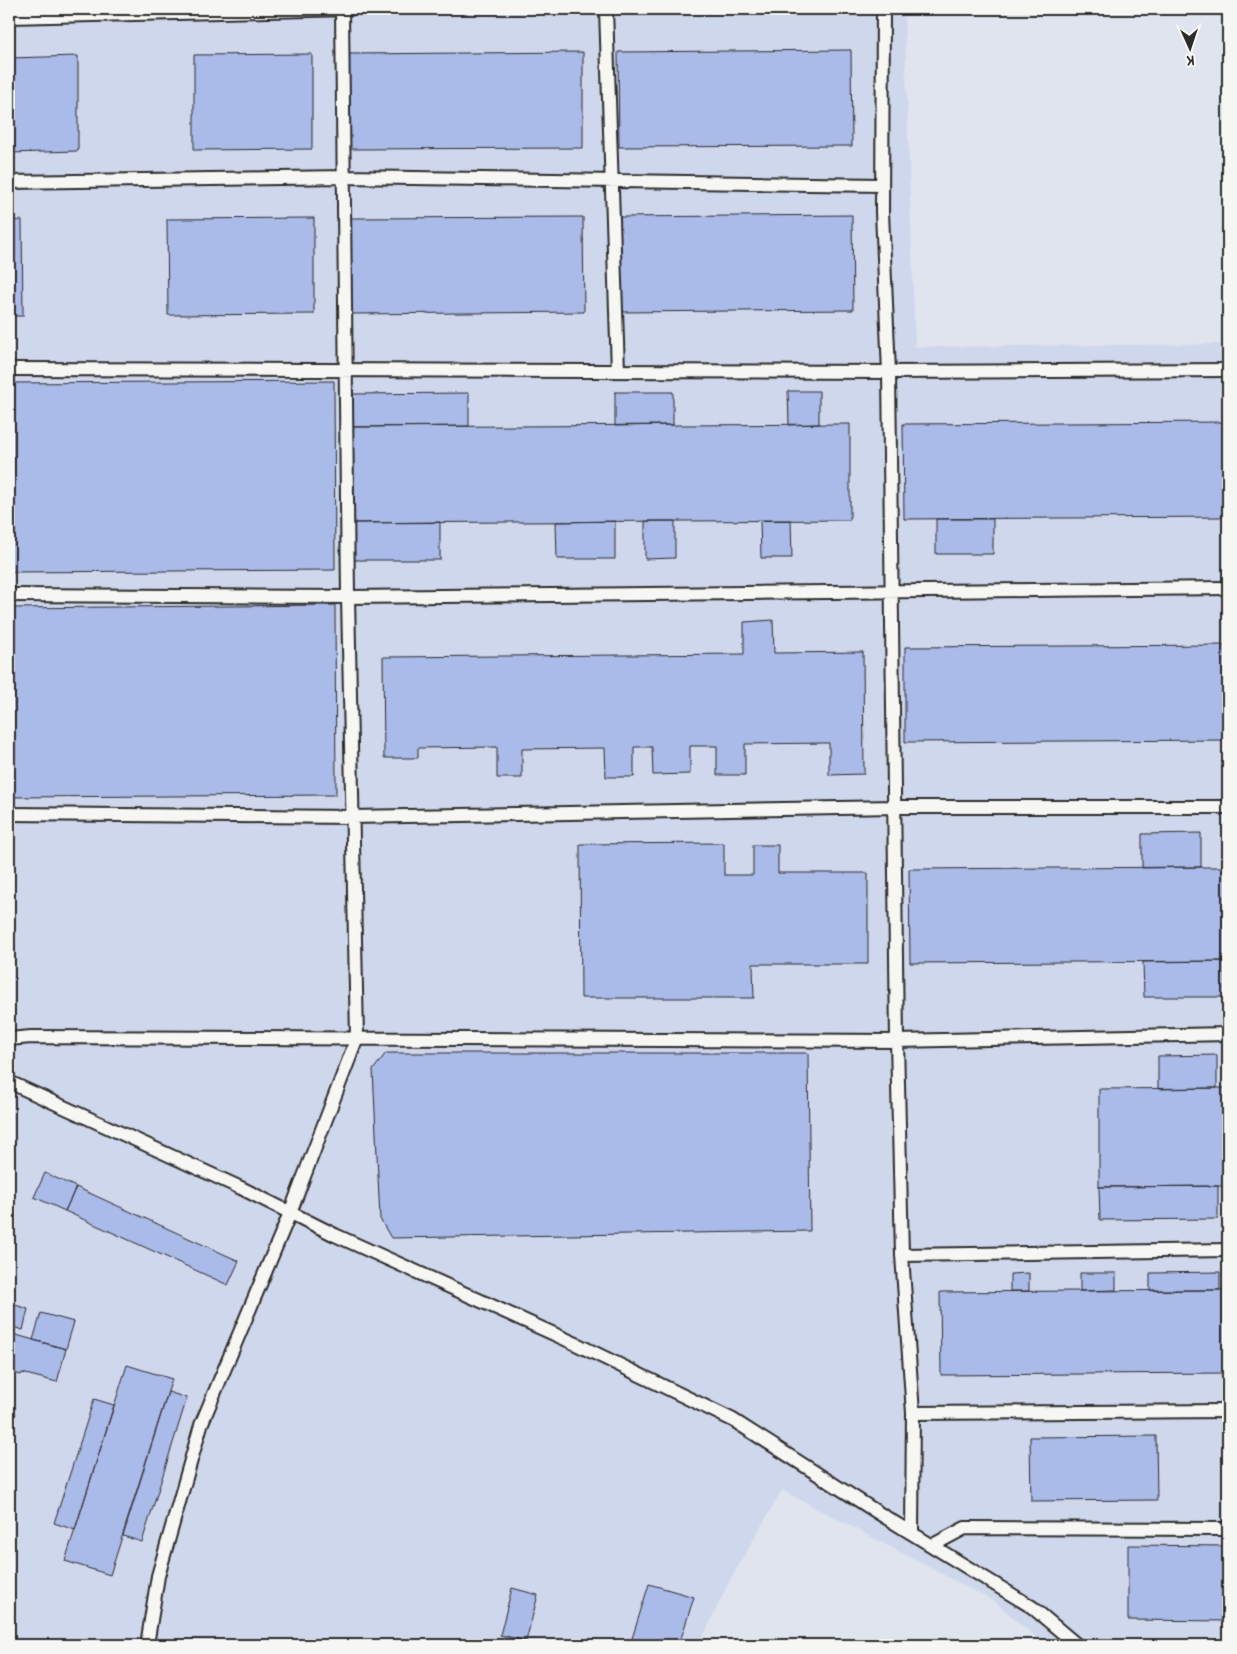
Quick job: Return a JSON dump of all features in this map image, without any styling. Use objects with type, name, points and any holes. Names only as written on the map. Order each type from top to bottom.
[{"type":"street","points":[[147,1645],[158,1576],[201,1425],[290,1212],[357,1038],[348,598],[342,9]]},
{"type":"street","points":[[9,17],[350,9]]},
{"type":"street","points":[[606,9],[610,181],[618,371]]},
{"type":"street","points":[[883,9],[882,184],[889,372],[897,1041],[902,1255],[913,1413],[912,1533]]},
{"type":"street","points":[[9,182],[344,177],[882,184]]},
{"type":"street","points":[[9,369],[889,372],[1228,370]]},
{"type":"street","points":[[9,595],[348,598],[1228,588]]},
{"type":"street","points":[[9,814],[352,817],[894,807],[1228,806]]},
{"type":"street","points":[[9,1039],[30,1037],[897,1041],[1228,1034]]},
{"type":"street","points":[[9,1082],[574,1343],[732,1420],[1032,1607],[1077,1645]]},
{"type":"street","points":[[902,1255],[1228,1250]]},
{"type":"street","points":[[913,1413],[1228,1411]]},
{"type":"street","points":[[933,1545],[965,1528],[1228,1529]]},
{"type":"shaded area","points":[[9,9],[904,9],[915,347],[1228,344],[1228,1645],[1045,1645],[995,1602],[782,1490],[728,1584],[699,1645],[9,1645]]},
{"type":"building","points":[[851,50],[852,146],[619,147],[618,52]]},
{"type":"building","points":[[583,52],[583,148],[350,149],[349,54]]},
{"type":"building","points":[[312,54],[312,149],[194,150],[194,55]]},
{"type":"building","points":[[78,56],[78,151],[9,153],[9,58]]},
{"type":"building","points":[[852,215],[853,310],[620,312],[619,217]]},
{"type":"building","points":[[583,217],[584,312],[351,314],[350,218]]},
{"type":"building","points":[[314,218],[314,314],[168,315],[167,219]]},
{"type":"building","points":[[22,220],[23,316],[9,316],[9,221]]},
{"type":"building","points":[[334,381],[335,570],[9,572],[9,383]]},
{"type":"building","points":[[788,391],[819,391],[819,424],[789,425]]},
{"type":"building","points":[[615,392],[673,392],[673,425],[615,426]]},
{"type":"building","points":[[469,393],[469,426],[350,427],[350,394]]},
{"type":"building","points":[[1228,422],[1228,517],[904,519],[903,424]]},
{"type":"building","points":[[850,424],[850,520],[351,523],[350,427]]},
{"type":"building","points":[[936,519],[993,519],[993,554],[936,554]]},
{"type":"building","points":[[760,520],[791,520],[792,558],[761,558]]},
{"type":"building","points":[[615,521],[615,559],[557,559],[556,522]]},
{"type":"building","points":[[645,521],[675,521],[675,558],[645,559]]},
{"type":"building","points":[[440,522],[440,560],[351,560],[351,523]]},
{"type":"building","points":[[335,605],[336,795],[9,797],[9,608]]},
{"type":"building","points":[[773,620],[774,653],[863,652],[864,774],[829,775],[829,743],[745,744],[745,775],[717,775],[717,746],[690,746],[690,774],[653,775],[652,747],[634,747],[634,777],[606,777],[605,748],[522,749],[522,778],[497,778],[497,747],[418,748],[418,758],[384,758],[383,657],[744,654],[744,622]]},
{"type":"building","points":[[1228,645],[1228,740],[905,742],[905,647]]},
{"type":"building","points":[[1201,833],[1201,867],[1142,868],[1142,834]]},
{"type":"building","points":[[724,843],[724,875],[753,875],[753,845],[778,845],[778,873],[868,873],[868,964],[753,964],[754,998],[581,998],[580,844]]},
{"type":"building","points":[[1228,867],[1228,961],[910,963],[909,869]]},
{"type":"building","points":[[1228,961],[1228,997],[1144,997],[1143,962]]},
{"type":"building","points":[[386,1053],[808,1053],[810,1231],[391,1238],[380,1219],[373,1070]]},
{"type":"building","points":[[1217,1055],[1217,1088],[1158,1089],[1158,1056]]},
{"type":"building","points":[[1228,1088],[1228,1186],[1099,1187],[1099,1089]]},
{"type":"building","points":[[45,1173],[76,1187],[65,1211],[34,1197]]},
{"type":"building","points":[[1218,1186],[1218,1219],[1100,1220],[1099,1187]]},
{"type":"building","points":[[76,1187],[239,1261],[228,1285],[65,1211]]},
{"type":"building","points":[[1220,1272],[1220,1290],[1150,1290],[1150,1273]]},
{"type":"building","points":[[1029,1273],[1029,1291],[1010,1291],[1010,1274]]},
{"type":"building","points":[[1080,1273],[1116,1273],[1116,1290],[1080,1291]]},
{"type":"building","points":[[1228,1290],[1228,1373],[941,1375],[940,1292]]},
{"type":"building","points":[[9,1303],[28,1309],[23,1330],[9,1326]]},
{"type":"building","points":[[41,1313],[74,1322],[66,1349],[33,1340]]},
{"type":"building","points":[[9,1333],[66,1349],[57,1382],[22,1373],[21,1375],[9,1372]]},
{"type":"building","points":[[127,1365],[172,1379],[110,1575],[65,1561]]},
{"type":"building","points":[[168,1392],[187,1398],[142,1542],[123,1536]]},
{"type":"building","points":[[94,1399],[114,1405],[75,1530],[54,1523]]},
{"type":"building","points":[[1156,1436],[1157,1500],[1031,1501],[1030,1437]]},
{"type":"building","points":[[1128,1545],[1228,1546],[1228,1621],[1128,1620]]},
{"type":"building","points":[[649,1584],[694,1597],[679,1645],[630,1645]]},
{"type":"building","points":[[512,1588],[538,1595],[526,1641],[500,1635]]},
{"type":"building","points":[[504,1636],[526,1641],[525,1645],[502,1645]]}]
